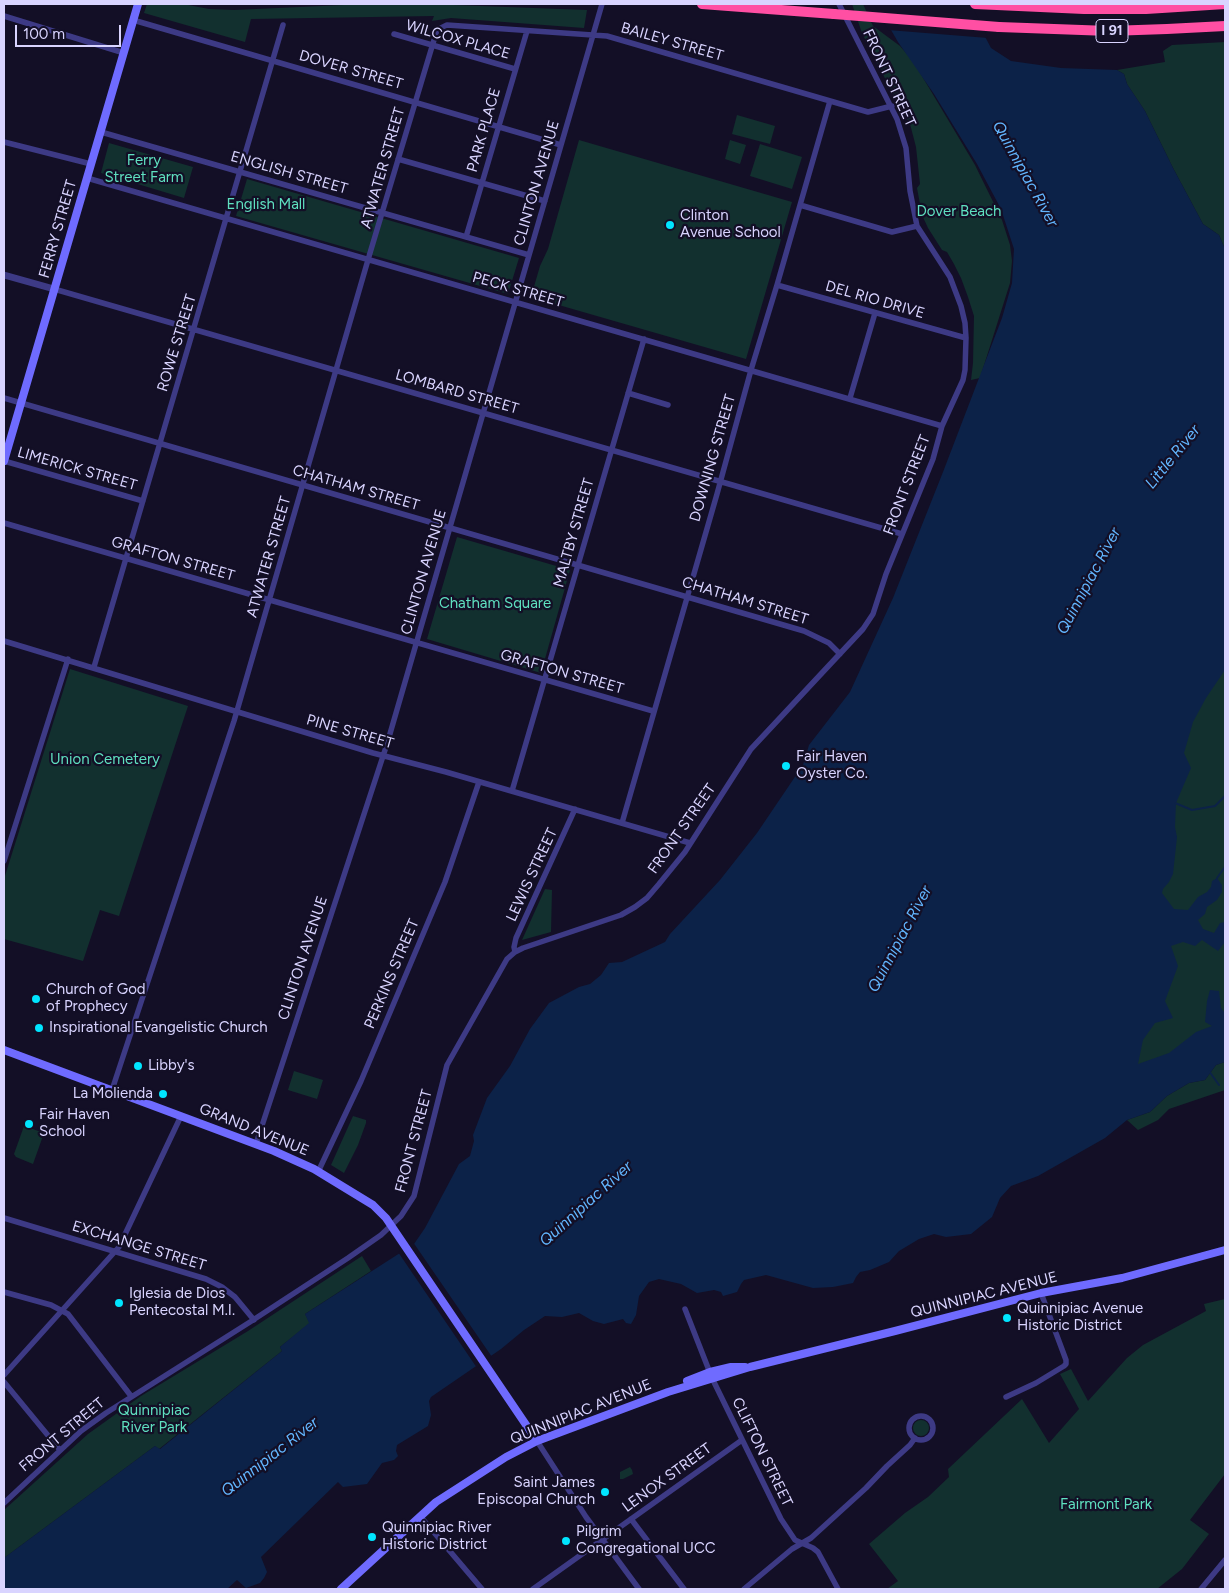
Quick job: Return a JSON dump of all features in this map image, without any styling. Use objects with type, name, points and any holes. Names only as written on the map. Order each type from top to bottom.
[{"type":"highway","name":"I 91","points":[[702,4],[999,26],[1109,31],[1225,26]]},
{"type":"highway","name":"I 91","points":[[975,4],[1056,9],[1118,10],[1225,4]]},
{"type":"main road","name":"FERRY STREET","points":[[4,461],[138,4]]},
{"type":"main road","name":"GRAND AVENUE","points":[[4,1050],[292,1158],[373,1205],[383,1213],[536,1441]]},
{"type":"main road","name":"QUINNIPIAC AVENUE","points":[[341,1589],[436,1502],[455,1488],[536,1441],[711,1375],[889,1333],[1041,1293],[1122,1278],[1225,1250]]},
{"type":"street","name":"CLINTON AVENUE","points":[[256,1144],[383,755],[602,4]]},
{"type":"street","name":"FRONT STREET","points":[[4,1503],[60,1450],[88,1427],[131,1396],[254,1320],[374,1240],[402,1215],[414,1196],[447,1065],[507,959],[516,952],[629,911],[656,889],[690,843],[751,749],[863,630],[873,614],[886,574],[932,459],[942,426],[963,380],[966,338],[961,306],[950,277],[917,226],[910,191],[906,148],[892,106],[839,4]]},
{"type":"street","points":[[4,16],[124,52]]},
{"type":"street","name":"DOVER STREET","points":[[133,20],[561,145]]},
{"type":"street","name":"ROWE STREET","points":[[94,667],[283,25]]},
{"type":"street","name":"BAILEY STREET","points":[[440,28],[447,25],[608,36],[868,112],[892,106]]},
{"type":"street","name":"ATWATER STREET","points":[[112,1090],[237,711],[435,33],[440,28]]},
{"type":"street","name":"PARK PLACE","points":[[466,237],[526,31]]},
{"type":"street","name":"WILCOX PLACE","points":[[394,34],[515,69]]},
{"type":"street","name":"DOWNING STREET","points":[[622,823],[830,100]]},
{"type":"street","name":"ENGLISH STREET","points":[[101,132],[529,255]]},
{"type":"street","points":[[4,142],[91,164]]},
{"type":"street","points":[[398,159],[545,201]]},
{"type":"street","name":"PECK STREET","points":[[87,178],[942,426]]},
{"type":"street","points":[[800,204],[892,232],[917,226]]},
{"type":"street","name":"LOMBARD STREET","points":[[4,274],[902,534]]},
{"type":"street","name":"DEL RIO DRIVE","points":[[777,285],[966,338]]},
{"type":"street","points":[[850,398],[875,313]]},
{"type":"street","name":"MALTBY STREET","points":[[512,791],[644,339]]},
{"type":"street","points":[[628,393],[668,405]]},
{"type":"street","name":"CHATHAM STREET","points":[[4,398],[804,631],[829,643],[840,654]]},
{"type":"street","name":"LIMERICK STREET","points":[[4,461],[143,501]]},
{"type":"street","name":"GRAFTON STREET","points":[[4,523],[653,711]]},
{"type":"street","name":"PINE STREET","points":[[4,641],[383,755],[690,843]]},
{"type":"street","points":[[4,860],[68,659]]},
{"type":"street","name":"PERKINS STREET","points":[[318,1172],[361,1081],[445,882],[479,782]]},
{"type":"street","name":"LEWIS STREET","points":[[516,952],[514,947],[516,938],[575,809]]},
{"type":"street","points":[[4,1375],[119,1247],[181,1116]]},
{"type":"street","name":"EXCHANGE STREET","points":[[4,1218],[214,1283],[234,1297],[254,1320]]},
{"type":"street","points":[[4,1292],[51,1305],[62,1310],[70,1317],[131,1396]]},
{"type":"street","points":[[1006,1397],[1036,1383],[1066,1364],[1041,1293]]},
{"type":"street","name":"CLIFTON STREET","points":[[685,1309],[711,1375],[781,1519],[792,1537],[818,1552],[838,1589]]},
{"type":"street","points":[[4,1382],[60,1450]]},
{"type":"street","points":[[920,1415],[928,1417],[933,1424],[933,1432],[924,1440],[915,1438],[909,1429],[910,1422],[920,1415]]},
{"type":"street","points":[[744,1589],[792,1549],[811,1538],[866,1488],[915,1438]]},
{"type":"street","name":"LENOX STREET","points":[[534,1589],[742,1440]]},
{"type":"street","points":[[536,1441],[586,1517],[639,1589]]},
{"type":"street","points":[[420,1516],[482,1589]]},
{"type":"street","points":[[632,1520],[684,1589]]},
{"type":"street","points":[[1201,1589],[1225,1560]]},
{"type":"green space","points":[[147,4],[183,4],[209,9],[234,10],[366,4],[427,4],[587,10],[584,28],[451,18],[432,21],[434,16],[251,19],[245,42],[144,13]]},
{"type":"green space","name":"Dover Beach","points":[[852,4],[863,4],[873,26],[900,46],[913,61],[975,165],[1002,220],[1010,245],[1012,261],[1010,283],[980,378],[971,380],[974,316],[968,297],[954,264],[947,252],[942,250],[922,215],[917,188],[920,184],[916,147],[910,124],[862,33]]},
{"type":"green space","points":[[1225,42],[1225,249],[1219,235],[1203,224],[1145,111],[1127,84],[1124,74],[1117,70],[1165,62],[1163,51],[1172,45]]},
{"type":"green space","points":[[737,115],[775,126],[770,144],[732,134]]},
{"type":"green space","name":"Clinton Avenue School","points":[[579,140],[792,202],[746,359],[531,297],[540,266],[548,249]]},
{"type":"green space","points":[[730,140],[746,145],[740,164],[725,159]]},
{"type":"green space","name":"Ferry Street Farm","points":[[109,143],[193,167],[184,198],[101,173]]},
{"type":"green space","points":[[760,144],[802,157],[792,189],[750,176]]},
{"type":"green space","name":"English Mall","points":[[247,179],[519,258],[508,294],[236,216]]},
{"type":"green space","name":"Chatham Square","points":[[457,537],[570,570],[541,673],[427,639]]},
{"type":"green space","points":[[1225,658],[1225,1025],[1202,1043],[1120,1071],[1178,917],[1161,896],[1177,748]]},
{"type":"green space","name":"Union Cemetery","points":[[70,669],[188,706],[119,916],[100,910],[83,961],[4,939],[4,879]]},
{"type":"green space","points":[[545,889],[552,890],[551,932],[522,940]]},
{"type":"green space","points":[[1225,1062],[1225,1090],[1169,1109],[1158,1120],[1138,1130],[1127,1120],[1150,1112],[1167,1096],[1189,1083],[1205,1080],[1216,1065]]},
{"type":"green space","points":[[294,1071],[323,1080],[317,1099],[288,1090]]},
{"type":"green space","points":[[353,1116],[366,1120],[366,1123],[358,1145],[344,1173],[331,1165]]},
{"type":"green space","points":[[24,1126],[44,1133],[33,1164],[16,1157],[14,1154]]},
{"type":"green space","name":"Quinnipiac River Park","points":[[362,1256],[371,1271],[305,1314],[310,1323],[280,1347],[282,1351],[159,1449],[155,1446],[4,1558],[4,1510],[88,1434],[141,1396],[248,1331]]},
{"type":"green space","name":"Fairmont Park","points":[[1225,1299],[1225,1474],[1190,1520],[1209,1534],[1182,1569],[1157,1589],[887,1589],[898,1581],[869,1544],[905,1513],[928,1497],[949,1477],[948,1469],[1022,1399],[1049,1443],[1079,1409],[1060,1374],[1071,1369],[1088,1401],[1127,1358],[1143,1345],[1206,1311],[1204,1304]]},
{"type":"green space","points":[[921,1420],[927,1422],[929,1428],[927,1434],[921,1436],[915,1434],[913,1428],[915,1422]]},
{"type":"green space","points":[[630,1467],[633,1474],[620,1479],[620,1472]]},
{"type":"water","points":[[876,4],[968,4],[991,48],[1011,61],[1061,68],[1117,70],[1124,74],[1127,84],[1145,111],[1203,224],[1219,235],[1225,249],[1225,670],[1206,698],[1193,722],[1184,753],[1191,768],[1176,803],[1175,827],[1177,837],[1173,874],[1162,893],[1174,909],[1188,910],[1198,897],[1207,892],[1211,887],[1212,881],[1217,878],[1222,885],[1222,892],[1217,900],[1207,907],[1205,914],[1198,920],[1203,929],[1214,933],[1220,923],[1225,922],[1225,942],[1218,951],[1202,940],[1195,946],[1183,942],[1171,946],[1178,966],[1165,1001],[1173,1018],[1155,1023],[1143,1040],[1138,1064],[1169,1053],[1196,1032],[1212,1026],[1205,1022],[1210,990],[1219,991],[1221,1008],[1225,1013],[1225,1062],[1216,1065],[1205,1080],[1189,1083],[1167,1096],[1150,1112],[1127,1120],[1105,1138],[1038,1176],[1011,1186],[1000,1198],[992,1217],[971,1234],[946,1237],[934,1234],[919,1239],[899,1251],[889,1262],[860,1272],[853,1283],[813,1288],[766,1275],[744,1280],[737,1292],[723,1296],[721,1292],[714,1290],[697,1293],[681,1284],[659,1279],[649,1282],[639,1296],[636,1315],[631,1324],[626,1323],[623,1319],[604,1324],[593,1321],[579,1313],[562,1317],[545,1316],[431,1397],[429,1401],[431,1415],[428,1426],[397,1445],[396,1451],[398,1456],[394,1460],[382,1463],[367,1484],[343,1487],[338,1482],[261,1557],[267,1572],[260,1583],[246,1588],[237,1580],[227,1589],[4,1589],[4,1558],[155,1446],[160,1449],[282,1351],[280,1347],[309,1323],[305,1314],[414,1244],[425,1228],[459,1164],[470,1156],[474,1141],[473,1135],[487,1098],[510,1066],[530,1029],[549,1003],[579,987],[590,984],[601,975],[609,963],[622,962],[665,942],[670,934],[720,880],[757,833],[803,765],[809,745],[850,692],[893,598],[1002,318],[1012,283],[1014,249],[1001,209],[977,164],[934,94],[898,42]]},
{"type":"pier","points":[[874,4],[971,4],[988,38],[888,30]]},
{"type":"pier","points":[[413,1242],[492,1357],[477,1368],[398,1252]]},
{"type":"waterway","points":[[1175,803],[1192,810],[1215,806],[1225,796]]},
{"type":"waterway","points":[[1217,878],[1225,867]]},
{"type":"waterway","points":[[1209,1071],[1219,1085]]},
{"type":"place","name":"Clinton Avenue School","points":[[670,225]]},
{"type":"place","name":"Fair Haven Oyster Co.","points":[[786,766]]},
{"type":"place","name":"Church of God of Prophecy","points":[[36,999]]},
{"type":"place","name":"Inspirational Evangelistic Church","points":[[39,1028]]},
{"type":"place","name":"Libby's","points":[[138,1066]]},
{"type":"place","name":"La Molienda","points":[[163,1094]]},
{"type":"place","name":"Fair Haven School","points":[[29,1124]]},
{"type":"place","name":"Iglesia de Dios Pentecostal M.I.","points":[[119,1303]]},
{"type":"place","name":"Quinnipiac Avenue Historic District","points":[[1007,1318]]},
{"type":"place","name":"Saint James Episcopal Church","points":[[605,1492]]},
{"type":"place","name":"Quinnipiac River Historic District","points":[[372,1537]]},
{"type":"place","name":"Pilgrim Congregational UCC","points":[[566,1541]]},
{"type":"water label","name":"Quinnipiac River","points":[[1025,174]]},
{"type":"water label","name":"Little River","points":[[1173,457]]},
{"type":"water label","name":"Quinnipiac River","points":[[1089,581]]},
{"type":"water label","name":"Quinnipiac River","points":[[900,939]]},
{"type":"water label","name":"Quinnipiac River","points":[[586,1204]]},
{"type":"water label","name":"Quinnipiac River","points":[[270,1457]]}]
